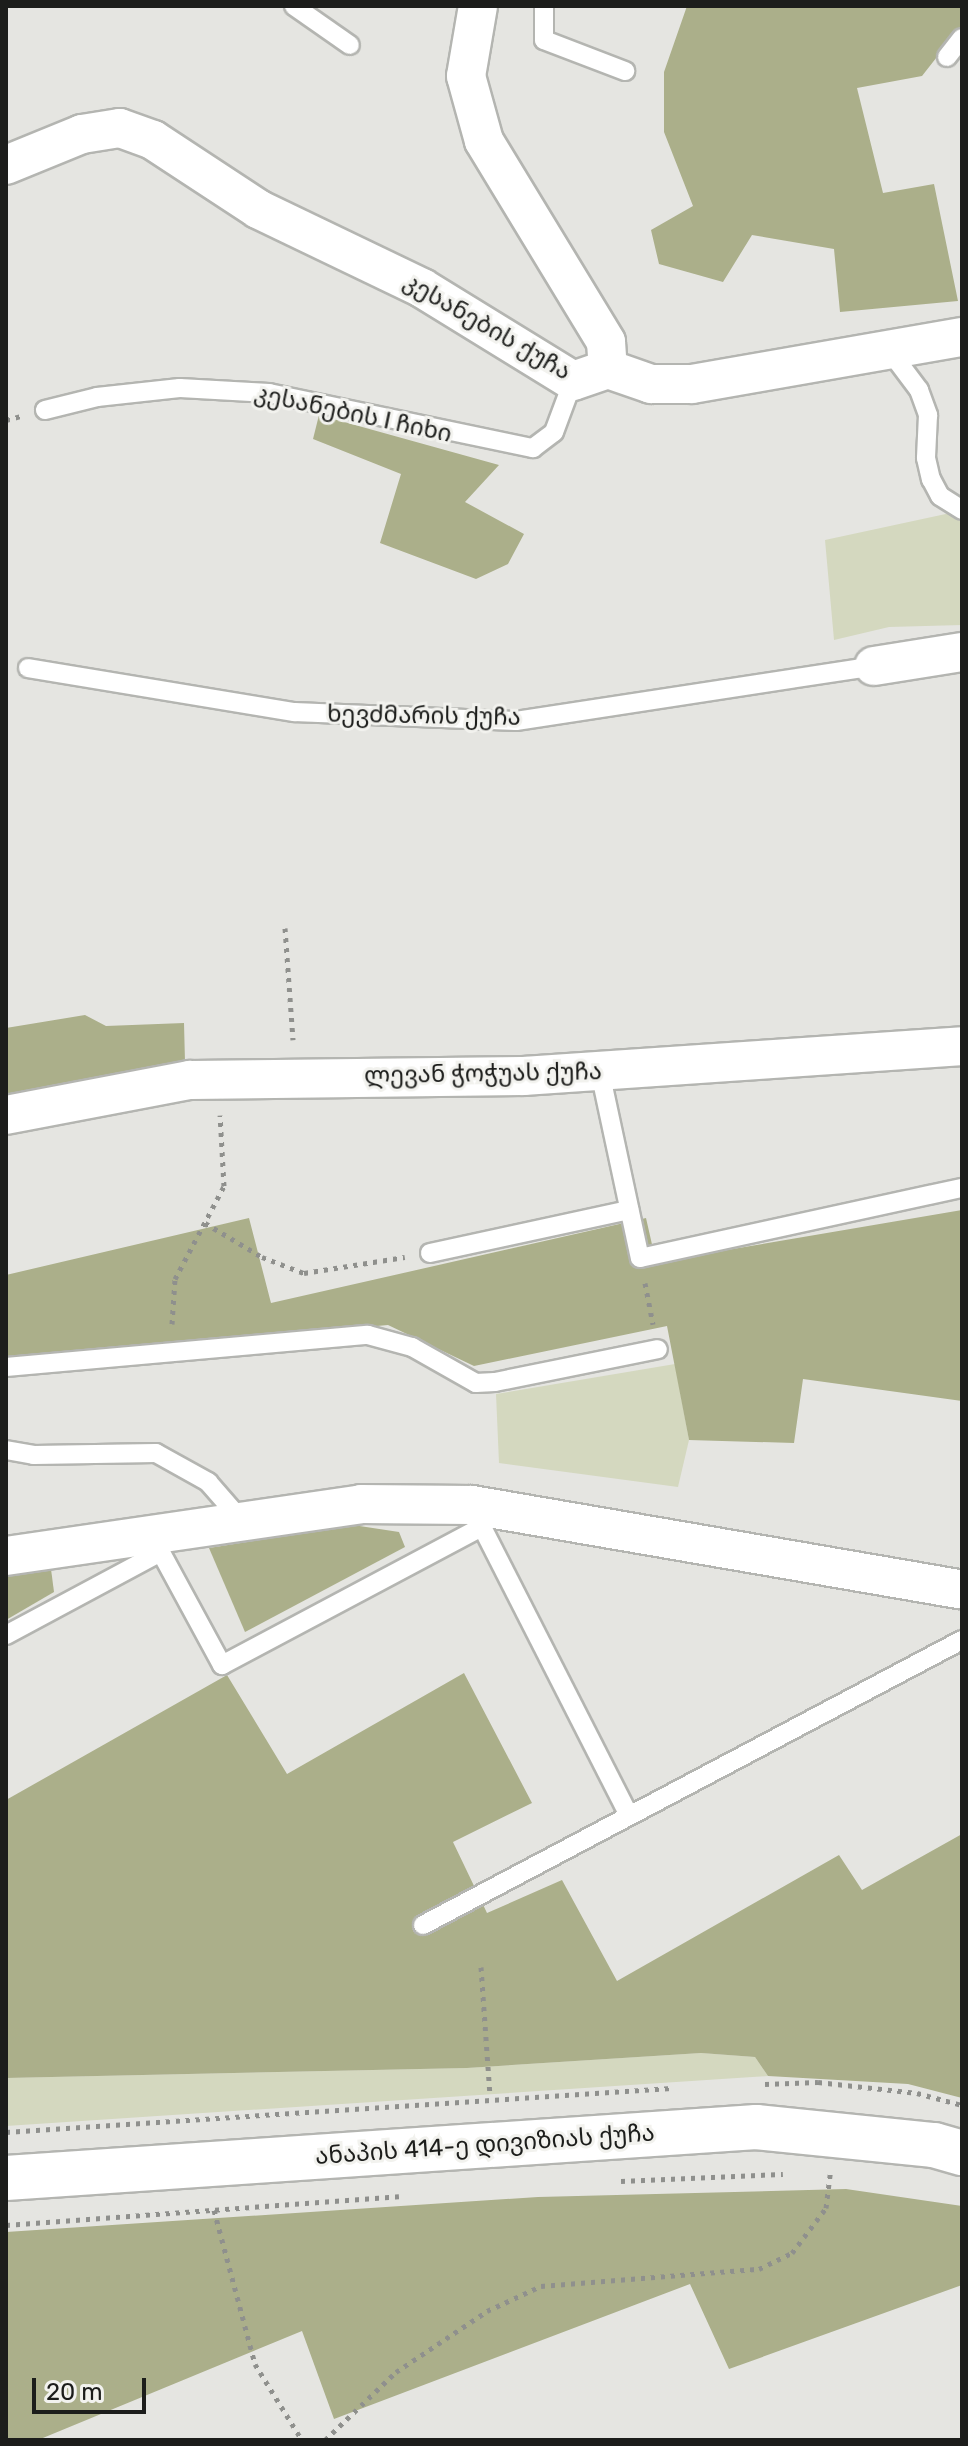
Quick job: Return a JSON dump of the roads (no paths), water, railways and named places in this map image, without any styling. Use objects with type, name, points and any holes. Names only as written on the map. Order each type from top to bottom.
[{"type":"main road","name":"ანაპის 414-ე დივიზიას ქუჩა","points":[[6,2178],[756,2127],[934,2145],[962,2153]]},
{"type":"street","name":"კესანების ქუჩა","points":[[6,165],[82,134],[120,128],[153,140],[258,209],[422,288],[573,381],[608,369],[606,342],[484,141],[466,76],[478,6]]},
{"type":"street","points":[[608,369],[651,384],[692,384],[962,337]]},
{"type":"street","name":"ხევძმარის ქუჩა","points":[[874,666],[962,652]]},
{"type":"street","name":"ლევან ჭოჭუას ქუჩა","points":[[6,1115],[216,1079],[600,1072],[962,1046]]},
{"type":"street","points":[[6,1556],[156,1544],[244,1523],[361,1504],[477,1516],[962,1590]]},
{"type":"lane","points":[[294,6],[350,45]]},
{"type":"lane","points":[[544,6],[544,40],[625,71]]},
{"type":"lane","points":[[947,57],[962,38]]},
{"type":"lane","points":[[889,350],[919,390],[928,415],[926,458],[931,479],[940,496],[962,510]]},
{"type":"lane","name":"კესანების I ჩიხი","points":[[45,410],[97,397],[180,388],[269,393],[502,446],[533,448],[554,432],[573,381]]},
{"type":"lane","name":"ხევძმარის ქუჩა","points":[[28,668],[294,712],[516,721],[874,666]]},
{"type":"lane","points":[[600,1072],[640,1258],[962,1188]]},
{"type":"lane","points":[[430,1253],[629,1210]]},
{"type":"lane","points":[[6,1367],[368,1335],[412,1347],[451,1372],[486,1383],[658,1349]]},
{"type":"lane","points":[[6,1450],[34,1455],[156,1453],[208,1482],[244,1523]]},
{"type":"lane","points":[[6,1635],[156,1544],[222,1665],[477,1516],[629,1816]]},
{"type":"lane","points":[[423,1925],[962,1640]]}]
